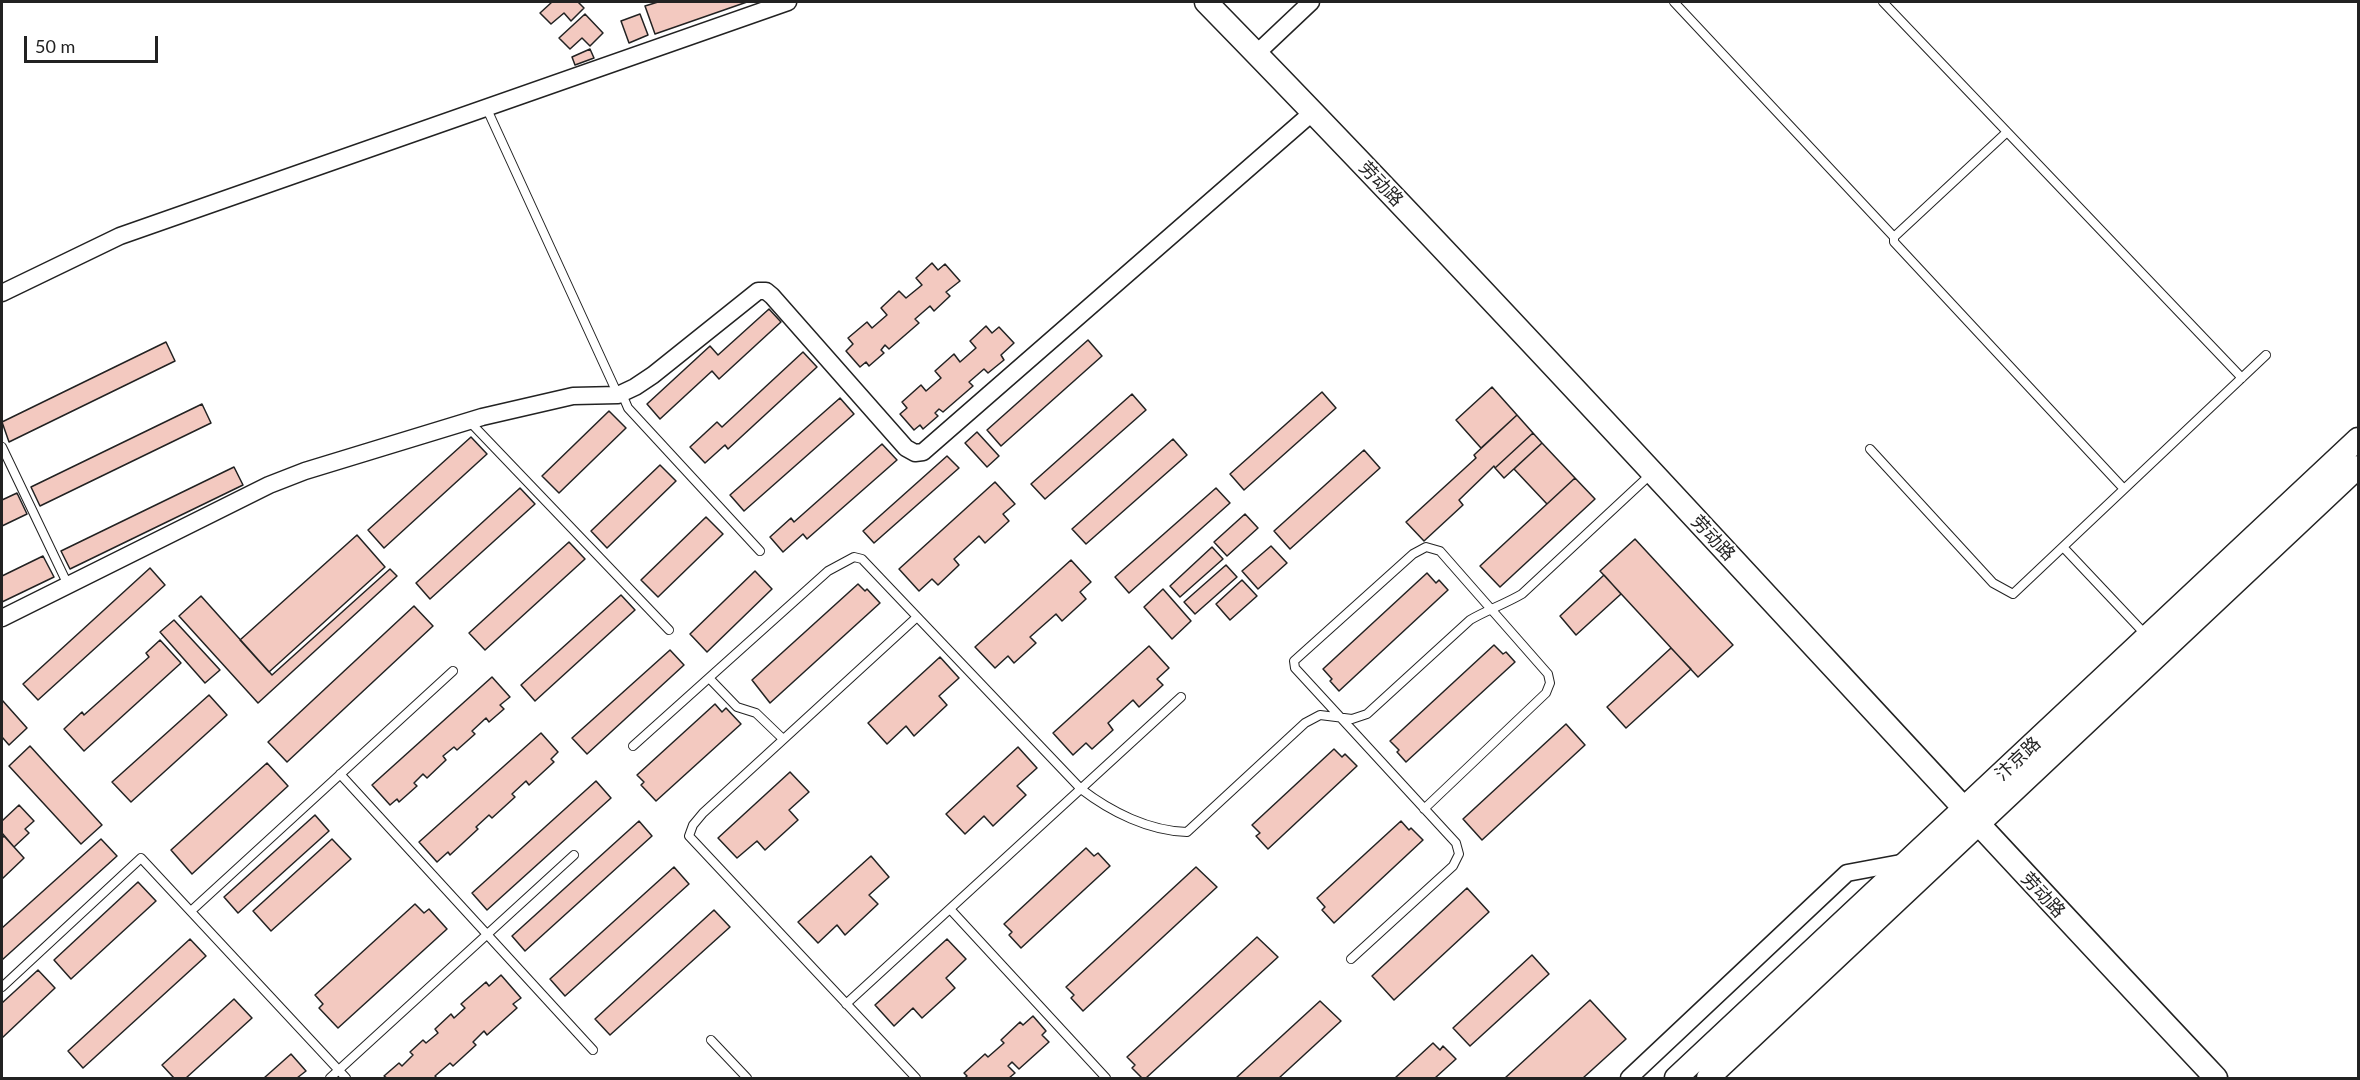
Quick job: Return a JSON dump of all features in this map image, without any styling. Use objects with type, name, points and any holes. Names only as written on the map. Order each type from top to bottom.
[{"type":"main road","name":"劳动路","points":[[1206,2],[1313,112],[1652,473],[1971,818],[2216,1078]]},
{"type":"main road","name":"汴京路","points":[[1708,1078],[1971,818],[2148,638],[2358,439]]},
{"type":"main road","name":"汴京路","points":[[1676,1078],[1906,862],[1971,818],[2358,467]]},
{"type":"street","points":[[2,292],[120,236],[788,2]]},
{"type":"street","points":[[1257,53],[1311,2]]},
{"type":"street","points":[[2,618],[269,485],[305,471],[469,421],[573,396],[620,394],[653,375],[758,291],[766,291],[906,448],[915,453],[923,452],[1313,112]]},
{"type":"street","points":[[1629,1078],[1847,873],[1906,862]]},
{"type":"lane","points":[[1674,2],[1894,237],[1894,242],[2124,489]]},
{"type":"lane","points":[[1883,2],[2242,378]]},
{"type":"lane","points":[[486,107],[628,408],[760,551]]},
{"type":"lane","points":[[1894,237],[2007,132]]},
{"type":"lane","points":[[1870,449],[1993,583],[2013,594],[2266,355]]},
{"type":"lane","points":[[469,421],[669,630]]},
{"type":"lane","points":[[2,447],[68,585]]},
{"type":"lane","points":[[633,747],[828,571],[854,557],[862,559],[1081,789],[1099,802],[1134,820],[1157,828],[1187,832],[1305,723],[1320,715],[1352,719],[1367,714],[1470,620],[1522,594],[1652,473]]},
{"type":"lane","points":[[1351,959],[1453,866],[1459,854],[1455,843],[1295,668],[1294,661],[1413,554],[1426,547],[1440,551],[1548,674],[1550,683],[1546,693],[1424,809]]},
{"type":"lane","points":[[2063,547],[2148,638]]},
{"type":"lane","points":[[915,1078],[689,836],[693,825],[703,813],[917,617]]},
{"type":"lane","points":[[191,911],[453,671]]},
{"type":"lane","points":[[709,678],[737,707],[762,717],[783,739]]},
{"type":"lane","points":[[846,1004],[1181,697]]},
{"type":"lane","points":[[340,774],[593,1050]]},
{"type":"lane","points":[[330,1078],[574,855]]},
{"type":"lane","points":[[2,987],[141,858],[346,1078]]},
{"type":"lane","points":[[950,909],[1106,1078]]},
{"type":"lane","points":[[711,1040],[747,1078]]},
{"type":"building","points":[[552,2],[578,2],[584,8],[571,21],[564,13],[551,24],[540,13]]},
{"type":"building","points":[[658,2],[747,2],[655,34],[645,6]]},
{"type":"building","points":[[585,14],[603,33],[590,46],[582,38],[570,49],[559,38]]},
{"type":"building","points":[[640,14],[648,35],[629,43],[621,21]]},
{"type":"building","points":[[590,49],[594,58],[575,65],[572,57]]},
{"type":"building","points":[[932,263],[938,270],[945,264],[960,281],[946,292],[950,296],[934,311],[930,306],[915,319],[919,323],[889,349],[885,345],[881,350],[884,353],[869,366],[866,362],[860,367],[846,351],[853,344],[848,338],[867,322],[872,328],[887,315],[881,308],[899,291],[906,298],[922,285],[916,278]]},
{"type":"building","points":[[769,309],[781,322],[719,379],[712,371],[660,419],[647,404],[710,346],[718,355]]},
{"type":"building","points":[[986,326],[992,333],[999,327],[1014,343],[1001,355],[1004,360],[988,373],[984,369],[969,382],[973,386],[943,412],[939,409],[935,413],[938,416],[923,429],[920,425],[914,430],[900,414],[907,408],[902,402],[921,385],[926,391],[941,378],[935,371],[954,354],[960,362],[976,348],[970,341]]},
{"type":"building","points":[[1088,340],[1102,356],[1001,446],[987,430]]},
{"type":"building","points":[[166,342],[175,361],[9,442],[2,422]]},
{"type":"building","points":[[803,352],[817,367],[728,449],[725,445],[705,463],[690,447],[717,422],[722,427]]},
{"type":"building","points":[[1492,387],[1517,415],[1481,448],[1456,420]]},
{"type":"building","points":[[1322,392],[1336,408],[1244,490],[1230,474]]},
{"type":"building","points":[[1132,394],[1146,410],[1045,499],[1031,484]]},
{"type":"building","points":[[840,398],[854,414],[744,511],[730,495]]},
{"type":"building","points":[[202,404],[211,423],[40,506],[31,487]]},
{"type":"building","points":[[609,411],[626,428],[559,493],[542,476]]},
{"type":"building","points":[[1517,415],[1533,433],[1459,500],[1463,505],[1424,541],[1406,522],[1476,458],[1474,455]]},
{"type":"building","points":[[977,432],[999,456],[987,467],[965,443]]},
{"type":"building","points":[[1533,433],[1542,443],[1504,478],[1495,468]]},
{"type":"building","points":[[471,437],[487,454],[384,548],[368,530]]},
{"type":"building","points":[[1173,439],[1187,455],[1086,544],[1072,529]]},
{"type":"building","points":[[1542,443],[1575,478],[1547,504],[1514,469]]},
{"type":"building","points":[[882,444],[897,460],[807,539],[803,534],[783,552],[770,537],[791,518],[794,522]]},
{"type":"building","points":[[1364,450],[1380,468],[1290,549],[1274,531]]},
{"type":"building","points":[[947,456],[959,468],[874,543],[863,531]]},
{"type":"building","points":[[660,465],[676,481],[607,548],[591,531]]},
{"type":"building","points":[[234,467],[243,485],[70,569],[61,551]]},
{"type":"building","points":[[1575,478],[1595,499],[1500,587],[1480,566]]},
{"type":"building","points":[[995,482],[1015,504],[1003,514],[1009,521],[985,543],[979,536],[954,559],[959,565],[938,585],[932,579],[919,591],[899,569]]},
{"type":"building","points":[[520,488],[535,504],[430,599],[416,583]]},
{"type":"building","points":[[1216,488],[1230,503],[1129,593],[1115,577]]},
{"type":"building","points":[[17,493],[27,514],[2,526],[2,500]]},
{"type":"building","points":[[1245,514],[1258,528],[1227,556],[1214,542]]},
{"type":"building","points":[[706,517],[723,534],[658,597],[641,580]]},
{"type":"building","points":[[357,535],[385,567],[269,672],[240,640]]},
{"type":"building","points":[[1635,539],[1733,645],[1698,677],[1600,571]]},
{"type":"building","points":[[569,542],[585,559],[485,650],[469,633]]},
{"type":"building","points":[[1271,546],[1287,563],[1258,589],[1242,571]]},
{"type":"building","points":[[1212,547],[1223,559],[1180,597],[1170,586]]},
{"type":"building","points":[[43,556],[54,577],[2,602],[2,576]]},
{"type":"building","points":[[1071,560],[1091,582],[1080,592],[1086,599],[1062,621],[1056,614],[1030,637],[1036,643],[1014,663],[1008,656],[995,668],[975,647]]},
{"type":"building","points":[[1226,565],[1237,577],[1195,614],[1184,602]]},
{"type":"building","points":[[150,568],[165,585],[38,700],[23,684]]},
{"type":"building","points":[[390,569],[397,576],[258,703],[179,616],[201,596],[272,675]]},
{"type":"building","points":[[755,571],[772,589],[707,652],[690,634]]},
{"type":"building","points":[[1427,573],[1436,583],[1439,580],[1448,590],[1339,691],[1323,669]]},
{"type":"building","points":[[1604,575],[1621,594],[1576,635],[1560,616]]},
{"type":"building","points":[[1242,580],[1257,596],[1230,620],[1216,604]]},
{"type":"building","points":[[858,584],[865,591],[867,589],[880,603],[770,703],[752,680]]},
{"type":"building","points":[[1163,589],[1191,621],[1172,639],[1144,607]]},
{"type":"building","points":[[621,595],[635,610],[535,701],[521,685]]},
{"type":"building","points":[[414,606],[433,626],[287,762],[268,742]]},
{"type":"building","points":[[174,620],[220,670],[205,683],[160,632]]},
{"type":"building","points":[[160,640],[181,663],[84,751],[64,729],[82,712],[84,715],[149,657],[146,653]]},
{"type":"building","points":[[1494,645],[1503,654],[1506,652],[1515,662],[1406,762],[1390,741]]},
{"type":"building","points":[[1149,646],[1169,668],[1157,679],[1163,685],[1139,707],[1133,700],[1108,723],[1113,730],[1092,749],[1086,743],[1073,755],[1053,733]]},
{"type":"building","points":[[1671,648],[1691,669],[1626,728],[1607,707]]},
{"type":"building","points":[[670,650],[684,665],[587,754],[572,738]]},
{"type":"building","points":[[940,657],[959,678],[939,696],[947,705],[914,736],[906,726],[887,744],[868,723]]},
{"type":"building","points":[[492,677],[510,697],[500,705],[504,709],[489,722],[486,718],[472,731],[475,734],[457,750],[454,747],[443,756],[446,760],[427,778],[423,774],[414,783],[417,786],[399,802],[397,799],[390,805],[372,785]]},
{"type":"building","points":[[209,695],[227,715],[131,802],[112,782]]},
{"type":"building","points":[[2,700],[27,728],[9,745],[2,737]]},
{"type":"building","points":[[715,704],[722,712],[726,708],[741,724],[656,801],[641,785],[644,782],[637,775]]},
{"type":"building","points":[[1566,724],[1585,745],[1482,840],[1463,819]]},
{"type":"building","points":[[541,733],[558,752],[551,759],[554,762],[529,785],[526,781],[512,794],[515,797],[492,818],[489,815],[476,827],[478,829],[450,855],[448,852],[437,862],[419,842]]},
{"type":"building","points":[[30,746],[102,825],[81,844],[9,766]]},
{"type":"building","points":[[1018,747],[1037,768],[1017,786],[1026,795],[993,826],[984,816],[965,834],[946,814]]},
{"type":"building","points":[[1334,749],[1342,757],[1345,754],[1357,766],[1268,849],[1256,836],[1260,833],[1252,825]]},
{"type":"building","points":[[267,763],[288,786],[192,874],[171,850]]},
{"type":"building","points":[[790,772],[809,792],[789,810],[798,820],[765,850],[757,841],[737,858],[718,838]]},
{"type":"building","points":[[596,781],[611,798],[487,910],[472,893]]},
{"type":"building","points":[[19,805],[34,821],[25,829],[29,833],[14,847],[2,833],[2,821]]},
{"type":"building","points":[[315,815],[329,831],[238,913],[224,897]]},
{"type":"building","points":[[639,821],[652,836],[525,951],[512,936]]},
{"type":"building","points":[[1401,821],[1423,840],[1334,923],[1322,910],[1325,907],[1317,898]]},
{"type":"building","points":[[4,836],[24,858],[2,879],[2,838]]},
{"type":"building","points":[[101,839],[117,856],[2,960],[2,928]]},
{"type":"building","points":[[332,839],[351,859],[271,931],[253,911]]},
{"type":"building","points":[[1086,848],[1094,856],[1098,853],[1110,866],[1021,948],[1009,935],[1012,932],[1004,924]]},
{"type":"building","points":[[871,856],[889,877],[869,895],[878,904],[845,935],[837,925],[818,943],[798,922]]},
{"type":"building","points":[[674,867],[689,884],[565,996],[550,979]]},
{"type":"building","points":[[1196,867],[1217,887],[1083,1011],[1071,998],[1074,995],[1066,987]]},
{"type":"building","points":[[138,882],[156,901],[71,979],[54,960]]},
{"type":"building","points":[[1467,888],[1489,912],[1394,1000],[1372,976]]},
{"type":"building","points":[[415,904],[424,913],[429,909],[447,929],[338,1028],[319,1008],[323,1004],[315,995]]},
{"type":"building","points":[[714,910],[730,927],[610,1035],[595,1019]]},
{"type":"building","points":[[1257,937],[1278,957],[1146,1078],[1142,1078],[1132,1068],[1135,1065],[1127,1057]]},
{"type":"building","points":[[190,939],[206,956],[83,1068],[68,1051]]},
{"type":"building","points":[[947,939],[966,959],[946,978],[955,988],[922,1018],[913,1008],[894,1026],[875,1005]]},
{"type":"building","points":[[1532,955],[1549,974],[1470,1046],[1453,1028]]},
{"type":"building","points":[[38,970],[55,988],[2,1038],[2,1003]]},
{"type":"building","points":[[501,975],[521,998],[513,1004],[517,1008],[487,1035],[484,1031],[473,1042],[476,1045],[453,1066],[450,1063],[435,1076],[437,1078],[387,1078],[384,1076],[399,1063],[402,1066],[413,1055],[410,1052],[423,1040],[426,1043],[438,1033],[435,1029],[451,1014],[454,1018],[465,1008],[461,1004],[486,982],[489,986]]},
{"type":"building","points":[[234,999],[252,1018],[186,1078],[174,1078],[162,1065]]},
{"type":"building","points":[[1590,1000],[1626,1039],[1583,1078],[1505,1078]]},
{"type":"building","points":[[1320,1001],[1341,1021],[1279,1078],[1236,1078]]},
{"type":"building","points":[[1033,1016],[1046,1031],[1042,1035],[1049,1042],[1019,1069],[1012,1062],[1008,1066],[1015,1073],[1009,1078],[965,1078],[967,1076],[964,1073],[985,1054],[988,1057],[1004,1043],[1001,1040],[1020,1022],[1023,1025]]},
{"type":"building","points":[[1433,1043],[1440,1050],[1443,1046],[1456,1059],[1435,1078],[1395,1078]]},
{"type":"building","points":[[291,1054],[306,1071],[297,1078],[264,1078]]}]
